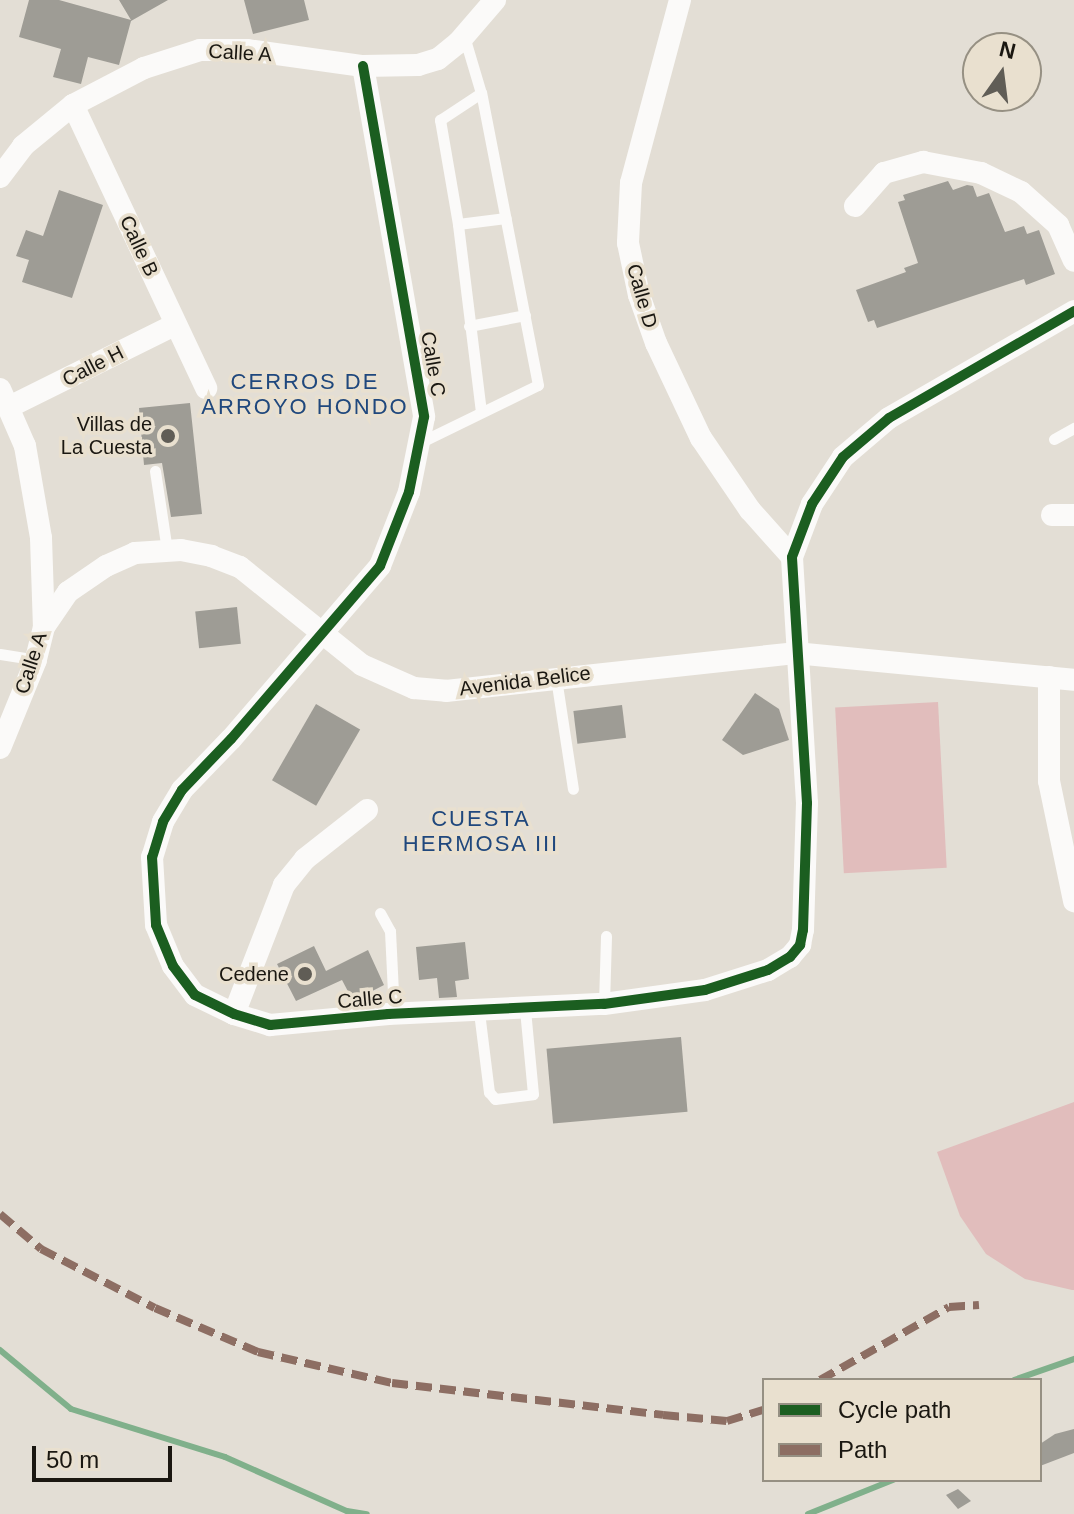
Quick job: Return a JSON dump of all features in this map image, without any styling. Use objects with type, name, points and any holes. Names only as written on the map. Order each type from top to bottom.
[{"type":"street","name":"Calle A","points":[[0,177],[23,146],[73,105],[144,68],[200,50],[247,50],[363,66],[418,65],[438,59],[464,36],[495,0]]},
{"type":"street","name":"Calle D","points":[[680,0],[631,183],[628,243],[639,295],[656,343],[701,438],[750,510],[792,557]]},
{"type":"street","name":"Calle C","points":[[363,66],[424,417],[409,492],[380,566],[182,790],[163,822],[152,857],[156,925],[173,966],[195,995],[234,1014],[270,1025],[394,1014],[604,1004],[705,990],[768,970],[790,957],[800,945],[807,803],[795,653],[792,557],[812,504],[843,457],[889,418],[1074,311]]},
{"type":"street","name":"Calle B","points":[[73,105],[206,388]]},
{"type":"street","points":[[855,206],[884,173],[923,162],[981,173],[1021,192],[1058,225],[1074,261]]},
{"type":"street","name":"Calle H","points":[[5,398],[176,324]]},
{"type":"street","name":"Calle A","points":[[0,748],[36,660],[44,627],[41,538],[25,446],[5,398]]},
{"type":"street","name":"Avenida Belice","points":[[44,627],[68,592],[106,566],[135,553],[167,550],[211,556],[240,567],[362,665],[414,688],[446,691],[795,653],[1074,680]]},
{"type":"street","points":[[1049,677],[1049,781],[1074,901]]},
{"type":"street","points":[[234,1014],[284,885],[305,859],[367,810]]},
{"type":"lane","points":[[419,443],[538,385],[481,93],[464,36]]},
{"type":"lane","points":[[481,93],[440,120],[458,224],[481,412]]},
{"type":"lane","points":[[458,224],[506,218]]},
{"type":"lane","points":[[469,326],[525,315]]},
{"type":"lane","points":[[1054,439],[1074,428]]},
{"type":"lane","points":[[155,471],[167,550]]},
{"type":"lane","points":[[0,654],[36,660]]},
{"type":"lane","points":[[556,678],[573,789]]},
{"type":"lane","points":[[380,913],[390,931],[394,1014]]},
{"type":"lane","points":[[604,1004],[606,936]]},
{"type":"lane","points":[[479,1012],[489,1092],[495,1099],[533,1094],[525,1009]]},
{"type":"shaded area","points":[[938,702],[947,868],[844,873],[835,707]]},
{"type":"shaded area","points":[[1074,1102],[1072,1290],[1025,1279],[986,1254],[960,1216],[937,1152]]},
{"type":"building","points":[[29,0],[59,0],[131,20],[119,0],[168,0],[131,21],[119,65],[88,57],[81,84],[53,77],[61,49],[19,37]]},
{"type":"building","points":[[244,0],[304,0],[309,20],[253,34]]},
{"type":"building","points":[[948,181],[953,190],[967,185],[973,186],[977,197],[989,193],[1005,232],[1024,226],[1027,234],[1039,230],[1055,274],[1026,285],[1024,279],[877,328],[874,320],[868,322],[856,290],[906,272],[904,268],[918,263],[898,202],[905,200],[903,195]]},
{"type":"building","points":[[59,190],[103,205],[72,298],[22,282],[29,260],[16,256],[26,230],[43,236]]},
{"type":"building","name":"Villas de La Cuesta","points":[[190,403],[202,514],[171,517],[162,463],[144,465],[139,408]]},
{"type":"building","points":[[237,607],[241,644],[199,648],[195,611]]},
{"type":"building","points":[[755,693],[779,709],[789,740],[743,755],[722,740]]},
{"type":"building","points":[[316,704],[360,730],[316,806],[272,780]]},
{"type":"building","points":[[622,705],[626,738],[577,744],[573,711]]},
{"type":"building","points":[[465,942],[469,979],[455,981],[457,997],[439,998],[437,978],[419,980],[416,947]]},
{"type":"building","points":[[314,946],[326,971],[368,950],[384,985],[353,1001],[342,980],[296,1001],[277,964]]},
{"type":"building","points":[[681,1037],[688,1112],[553,1123],[547,1049]]},
{"type":"building","points":[[1074,1429],[1074,1453],[1042,1465],[1042,1443],[1055,1434]]},
{"type":"building","points":[[958,1489],[971,1501],[958,1509],[946,1495]]},
{"type":"waterway","points":[[0,1350],[71,1409],[225,1457],[347,1511],[367,1514]]},
{"type":"waterway","points":[[1020,1378],[1074,1359]]},
{"type":"waterway","points":[[808,1514],[888,1482]]},
{"type":"marked path","points":[[0,1214],[41,1249],[155,1308],[258,1352],[392,1383],[663,1415],[727,1421],[762,1411]]},
{"type":"marked path","points":[[824,1378],[949,1307],[979,1305]]},
{"type":"cycle path","points":[[363,66],[424,417],[409,492],[380,566],[231,739],[182,790],[163,822],[152,857],[156,925],[173,966],[195,995],[234,1014],[270,1025],[388,1014],[604,1004],[705,990],[768,970],[790,957],[800,945],[803,930],[807,803],[792,557],[812,504],[843,457],[889,418],[1074,311]]},
{"type":"place","name":"Villas de La Cuesta","points":[[168,436]]},
{"type":"place","name":"Cedene","points":[[305,974]]},
{"type":"district","name":"CERROS DE ARROYO HONDO","points":[[305,394]]},
{"type":"district","name":"CUESTA HERMOSA III","points":[[481,830]]}]
